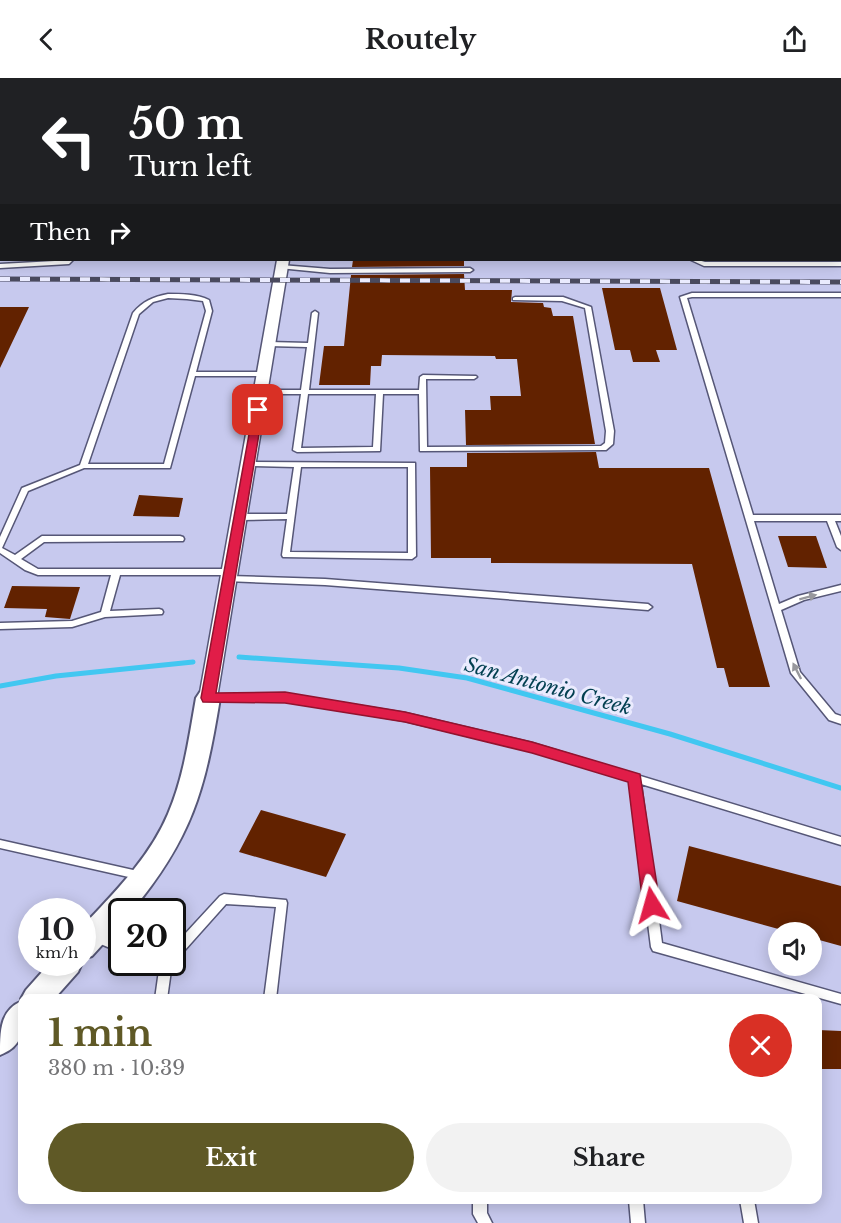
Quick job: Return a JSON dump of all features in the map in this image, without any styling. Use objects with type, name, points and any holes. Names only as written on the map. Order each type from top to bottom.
[{"type":"street","points":[[96,932],[144,877],[176,825],[197,759],[282,263]]},
{"type":"street","points":[[40,994],[56,976]]},
{"type":"street","points":[[0,1041],[18,1019]]},
{"type":"lane","points":[[0,266],[70,261]]},
{"type":"lane","points":[[311,270],[313,261]]},
{"type":"lane","points":[[696,261],[704,264],[841,264]]},
{"type":"lane","points":[[282,263],[311,270],[470,270]]},
{"type":"lane","points":[[841,295],[692,295],[683,297],[796,673],[832,717],[841,720]]},
{"type":"lane","points":[[83,466],[136,313],[145,302],[160,296],[188,296],[206,300],[209,311],[167,466],[83,466],[25,490],[0,548],[17,558],[30,570],[38,572],[229,576],[648,607]]},
{"type":"lane","points":[[474,377],[423,377],[423,449],[603,447],[609,444],[610,431],[588,307],[563,298],[515,299]]},
{"type":"lane","points":[[315,314],[297,450],[377,449],[380,392]]},
{"type":"lane","points":[[269,344],[311,345]]},
{"type":"lane","points":[[192,374],[264,374]]},
{"type":"lane","points":[[261,392],[422,392]]},
{"type":"lane","points":[[249,464],[412,465],[412,556],[286,555],[298,465]]},
{"type":"lane","points":[[239,517],[292,516]]},
{"type":"lane","points":[[830,518],[841,548]]},
{"type":"lane","points":[[749,519],[841,518]]},
{"type":"lane","points":[[17,558],[42,539],[180,540]]},
{"type":"lane","points":[[105,614],[116,573]]},
{"type":"lane","points":[[777,608],[801,598],[841,588]]},
{"type":"lane","points":[[0,626],[72,624],[105,614],[159,612]]},
{"type":"lane","points":[[208,698],[285,697],[405,717],[532,747],[841,841]]},
{"type":"lane","points":[[635,778],[657,947],[841,999]]},
{"type":"lane","points":[[0,844],[144,877]]},
{"type":"lane","points":[[186,941],[224,899],[282,903],[271,994]]},
{"type":"lane","points":[[162,994],[164,976]]},
{"type":"lane","points":[[480,1204],[480,1214],[485,1223]]},
{"type":"lane","points":[[636,1204],[638,1223]]},
{"type":"lane","points":[[748,1204],[751,1223]]},
{"type":"building","points":[[353,261],[464,261],[464,266],[352,267]]},
{"type":"building","points":[[464,274],[465,290],[512,290],[511,302],[543,303],[544,307],[551,308],[553,316],[573,316],[595,444],[466,445],[465,410],[491,410],[490,396],[521,396],[517,359],[496,359],[495,356],[382,355],[381,366],[371,366],[370,385],[319,385],[324,346],[344,346],[351,275]]},
{"type":"building","points":[[602,288],[660,288],[677,350],[656,350],[660,362],[633,362],[630,350],[615,350]]},
{"type":"building","points":[[0,307],[29,307],[0,368]]},
{"type":"building","points":[[596,452],[599,468],[709,468],[770,687],[729,687],[724,668],[717,668],[692,564],[491,563],[491,558],[431,558],[430,467],[467,467],[467,453]]},
{"type":"building","points":[[139,495],[183,498],[179,517],[133,516]]},
{"type":"building","points":[[778,536],[816,536],[827,568],[788,567]]},
{"type":"building","points":[[12,586],[80,587],[70,619],[45,617],[47,609],[4,608]]},
{"type":"building","points":[[261,810],[346,834],[326,877],[239,852]]},
{"type":"building","points":[[689,846],[841,886],[841,946],[822,941],[822,922],[768,922],[768,926],[677,901]]},
{"type":"building","points":[[822,1030],[841,1031],[841,1069],[822,1069]]},
{"type":"waterway","name":"San Antonio Creek","points":[[239,657],[399,668],[467,678],[670,734],[841,788]]},
{"type":"waterway","name":"San Antonio Creek","points":[[0,686],[56,676],[193,662]]},
{"type":"railway","points":[[0,279],[841,282]]},
{"type":"route","points":[[258,410],[208,698],[285,697],[405,717],[532,747],[635,778],[652,905]]}]
